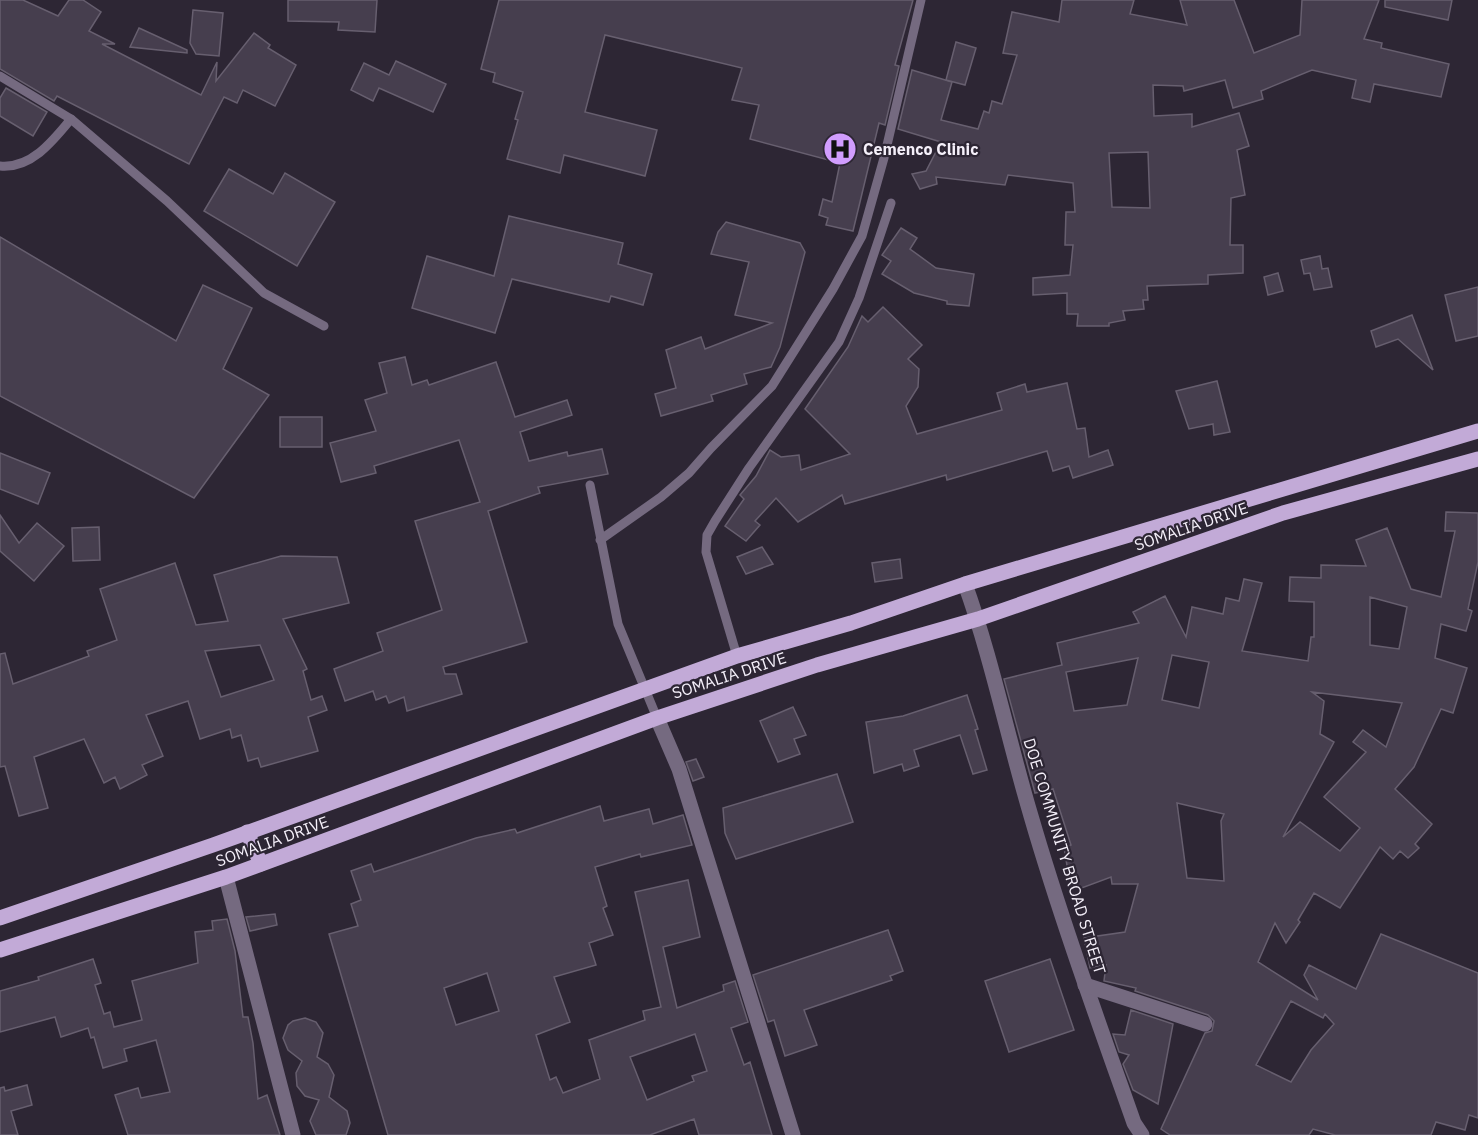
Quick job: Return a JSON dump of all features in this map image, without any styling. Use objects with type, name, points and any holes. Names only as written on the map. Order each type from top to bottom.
[{"type":"main road","name":"SOMALIA DRIVE","points":[[0,918],[737,656],[850,623],[965,584],[1478,431]]},
{"type":"main road","name":"SOMALIA DRIVE","points":[[0,950],[226,877],[657,718],[817,665],[978,619],[1282,513],[1478,459]]},
{"type":"main road","points":[[247,832],[261,864]]},
{"type":"street","name":"DOE COMMUNITY BROAD STREET","points":[[965,584],[978,619],[1031,816],[1085,985],[1134,1123],[1142,1135]]},
{"type":"street","points":[[657,718],[679,769],[793,1135]]},
{"type":"street","points":[[226,877],[293,1135]]},
{"type":"street","points":[[1085,985],[1205,1024]]},
{"type":"lane","points":[[600,540],[661,497],[689,473],[772,386],[833,289],[862,236],[884,158],[921,0]]},
{"type":"lane","points":[[0,76],[71,119],[167,201],[264,293],[324,326]]},
{"type":"lane","points":[[0,166],[12,167],[48,148],[71,119]]},
{"type":"lane","points":[[737,656],[706,552],[707,535],[749,468],[839,342],[859,298],[891,203]]},
{"type":"lane","points":[[590,485],[618,624],[657,718]]},
{"type":"building","points":[[0,0],[23,0],[58,16],[69,0],[83,0],[101,12],[89,31],[115,44],[102,44],[201,95],[217,62],[216,81],[254,33],[270,45],[268,48],[296,65],[275,106],[243,90],[237,103],[224,97],[189,164],[57,96],[54,101],[0,69]]},
{"type":"building","points":[[288,0],[377,0],[375,32],[338,30],[339,22],[288,21]]},
{"type":"building","points":[[499,0],[913,0],[895,65],[899,66],[885,125],[879,123],[853,231],[826,225],[828,218],[819,215],[823,199],[832,202],[840,163],[750,139],[759,105],[732,100],[742,68],[605,35],[585,112],[657,130],[645,176],[564,155],[560,173],[507,159],[523,92],[493,82],[495,73],[481,69]]},
{"type":"building","points":[[1062,0],[1134,0],[1130,14],[1187,25],[1180,0],[1234,0],[1254,53],[1300,35],[1302,0],[1379,0],[1364,39],[1382,43],[1381,48],[1449,64],[1441,97],[1374,84],[1370,102],[1352,98],[1356,80],[1312,70],[1261,91],[1263,99],[1233,108],[1225,80],[1184,91],[1183,86],[1153,85],[1154,116],[1192,114],[1192,127],[1239,113],[1249,146],[1237,150],[1245,195],[1231,198],[1230,245],[1243,245],[1243,273],[1208,275],[1208,284],[1147,286],[1148,300],[1143,300],[1144,309],[1123,311],[1125,320],[1109,323],[1109,326],[1077,326],[1078,314],[1067,314],[1067,293],[1033,295],[1033,278],[1070,275],[1073,245],[1065,245],[1066,212],[1075,212],[1073,183],[1008,175],[1005,185],[936,177],[937,184],[920,189],[912,174],[926,171],[941,142],[898,129],[912,70],[952,82],[941,120],[978,129],[984,111],[989,113],[992,101],[1002,104],[1017,55],[1003,53],[1012,12],[1059,22]],"holes":[[[1148,152],[1150,208],[1112,207],[1109,153]]]},
{"type":"building","points":[[1385,0],[1452,0],[1448,20],[1385,7]]},
{"type":"building","points":[[193,10],[223,13],[219,56],[196,54],[190,43]]},
{"type":"building","points":[[139,28],[187,50],[187,53],[130,47]]},
{"type":"building","points":[[956,42],[976,48],[965,85],[946,80]]},
{"type":"building","points":[[396,61],[446,84],[433,112],[379,88],[373,101],[351,90],[364,63],[389,75]]},
{"type":"building","points":[[6,88],[47,112],[33,136],[0,116],[0,98]]},
{"type":"building","points":[[229,169],[273,194],[285,173],[335,202],[297,266],[204,211]]},
{"type":"building","points":[[509,216],[623,243],[618,264],[652,274],[643,305],[611,296],[609,302],[512,279],[495,333],[412,308],[427,256],[494,276]]},
{"type":"building","points":[[726,222],[800,243],[805,252],[780,347],[771,367],[744,374],[747,384],[711,395],[713,401],[661,416],[655,394],[676,388],[666,350],[701,337],[705,349],[772,323],[735,315],[749,262],[711,254],[718,232]]},
{"type":"building","points":[[901,228],[917,238],[910,249],[936,268],[974,274],[969,306],[947,304],[947,301],[914,293],[882,274],[891,261],[882,255]]},
{"type":"building","points":[[0,237],[176,341],[203,285],[252,308],[223,369],[269,395],[194,498],[0,396]]},
{"type":"building","points":[[1320,256],[1322,269],[1328,268],[1332,287],[1314,290],[1310,273],[1304,274],[1301,260]]},
{"type":"building","points":[[1278,273],[1283,291],[1268,295],[1264,277]]},
{"type":"building","points":[[1478,287],[1478,336],[1456,341],[1445,295]]},
{"type":"building","points":[[883,307],[922,345],[908,359],[919,369],[918,387],[906,406],[917,434],[1002,410],[997,393],[1025,384],[1027,392],[1067,383],[1077,429],[1085,428],[1089,457],[1108,450],[1113,465],[1073,478],[1069,466],[1053,471],[1047,451],[947,480],[946,475],[845,504],[842,495],[798,522],[776,498],[755,521],[760,525],[746,541],[725,526],[744,499],[740,495],[756,476],[770,450],[781,457],[799,455],[801,470],[850,454],[805,409],[848,347],[862,316],[868,322]]},
{"type":"building","points":[[1412,315],[1433,370],[1398,339],[1376,347],[1371,331]]},
{"type":"building","points":[[405,357],[412,385],[427,380],[429,385],[496,362],[515,417],[567,400],[572,415],[520,432],[529,461],[567,452],[568,456],[602,449],[608,474],[538,487],[540,493],[488,511],[527,642],[443,667],[445,674],[456,674],[462,694],[407,711],[404,697],[389,703],[386,696],[376,700],[373,691],[345,701],[334,669],[383,651],[377,633],[442,610],[415,521],[480,502],[459,440],[374,466],[376,473],[341,482],[330,443],[376,431],[365,400],[387,393],[379,363]]},
{"type":"building","points":[[1217,381],[1230,432],[1214,435],[1213,424],[1189,429],[1176,391]]},
{"type":"building","points":[[280,417],[322,417],[322,447],[280,447]]},
{"type":"building","points":[[0,453],[50,473],[38,504],[0,489]]},
{"type":"building","points":[[1446,512],[1478,513],[1478,562],[1468,609],[1472,611],[1466,631],[1441,624],[1435,658],[1467,668],[1453,713],[1441,709],[1414,767],[1395,789],[1432,824],[1415,844],[1419,848],[1408,858],[1400,851],[1393,859],[1380,847],[1340,908],[1314,893],[1298,920],[1300,922],[1286,943],[1275,923],[1258,962],[1318,1000],[1304,975],[1309,965],[1356,989],[1381,934],[1478,973],[1478,1118],[1469,1115],[1465,1130],[1436,1122],[1431,1135],[1335,1135],[1313,1129],[1309,1135],[1170,1135],[1161,1129],[1205,1033],[1212,1031],[1214,1021],[1208,1015],[1135,991],[1136,988],[1104,981],[1106,965],[1090,968],[1084,938],[1125,932],[1138,884],[1112,884],[1111,877],[1079,889],[1070,884],[1064,847],[1071,845],[1053,789],[1035,793],[1004,679],[1062,665],[1057,643],[1139,623],[1133,612],[1165,596],[1186,637],[1192,607],[1223,614],[1226,598],[1239,601],[1244,579],[1262,583],[1242,651],[1308,661],[1311,637],[1314,637],[1314,602],[1289,601],[1290,577],[1321,578],[1321,565],[1366,566],[1356,540],[1387,528],[1411,589],[1441,597],[1455,531],[1445,531]],"holes":[[[1370,597],[1407,607],[1399,649],[1370,645]],[[1172,655],[1209,662],[1199,708],[1162,700]],[[1138,658],[1127,705],[1074,711],[1066,672]],[[1312,692],[1402,703],[1386,747],[1363,730],[1353,742],[1366,752],[1324,797],[1360,828],[1340,851],[1300,822],[1283,837],[1334,742],[1320,734],[1324,701]],[[1177,803],[1224,814],[1221,821],[1224,881],[1187,878]],[[1291,1001],[1323,1018],[1325,1014],[1334,1024],[1311,1050],[1291,1082],[1256,1065]]]},
{"type":"building","points":[[0,515],[19,543],[37,523],[64,546],[34,581],[0,551]]},
{"type":"building","points":[[99,527],[100,560],[73,561],[72,528]]},
{"type":"building","points":[[762,547],[773,564],[746,574],[737,557]]},
{"type":"building","points":[[281,556],[337,557],[349,603],[283,619],[307,669],[303,671],[311,700],[322,696],[327,710],[308,717],[318,751],[261,767],[258,758],[248,761],[241,735],[232,738],[230,729],[200,739],[188,701],[146,715],[163,756],[142,765],[147,775],[120,789],[115,777],[104,783],[84,739],[34,757],[48,808],[19,816],[5,766],[0,767],[0,654],[5,653],[13,684],[89,656],[87,651],[117,640],[100,589],[175,563],[196,625],[228,621],[214,575]],"holes":[[[260,645],[274,680],[221,697],[205,651]]]},
{"type":"building","points":[[900,559],[902,578],[875,582],[872,563]]},
{"type":"building","points":[[967,695],[978,729],[975,730],[987,770],[973,774],[960,735],[914,750],[919,766],[904,771],[902,764],[874,773],[866,722],[903,716]]},
{"type":"building","points":[[793,707],[806,735],[794,739],[800,754],[778,762],[760,721]]},
{"type":"building","points":[[696,759],[704,777],[693,781],[686,762]]},
{"type":"building","points":[[837,774],[853,822],[736,859],[725,833],[723,808]]},
{"type":"building","points":[[600,806],[604,821],[649,809],[653,824],[683,815],[692,845],[641,857],[640,854],[595,867],[607,906],[603,908],[613,935],[589,943],[596,965],[554,977],[570,1022],[536,1035],[550,1080],[556,1077],[563,1093],[600,1079],[589,1040],[645,1020],[643,1011],[661,1007],[635,892],[688,880],[700,937],[663,947],[677,1008],[724,991],[723,985],[735,981],[748,1022],[731,1028],[744,1065],[750,1062],[772,1135],[699,1135],[694,1119],[650,1135],[388,1135],[329,934],[358,926],[351,904],[361,900],[351,871],[371,864],[374,872],[476,838],[515,829],[517,833]],"holes":[[[487,973],[499,1011],[456,1025],[444,988]],[[695,1034],[707,1071],[692,1076],[694,1081],[647,1100],[630,1057]]]},
{"type":"building","points":[[275,914],[277,925],[250,931],[246,917]]},
{"type":"building","points":[[227,919],[235,951],[243,1017],[248,1017],[253,1043],[258,1099],[267,1095],[280,1135],[128,1135],[115,1095],[138,1088],[141,1098],[170,1092],[156,1040],[124,1049],[127,1061],[103,1068],[94,1037],[91,1038],[88,1028],[61,1037],[55,1017],[0,1032],[0,991],[39,980],[38,977],[93,959],[101,983],[95,985],[104,1014],[110,1012],[114,1027],[142,1020],[132,981],[198,963],[195,932],[213,930],[212,921]]},
{"type":"building","points":[[888,930],[903,971],[890,976],[892,980],[804,1010],[817,1045],[785,1056],[774,1020],[768,1022],[753,975]]},
{"type":"building","points":[[1050,959],[1074,1030],[1009,1052],[985,981]]},
{"type":"building","points":[[1131,1010],[1173,1024],[1158,1104],[1133,1090],[1123,1064],[1129,1055],[1119,1052],[1113,1034],[1125,1035]]},
{"type":"building","points":[[305,1018],[316,1022],[323,1033],[317,1057],[328,1064],[334,1075],[329,1097],[347,1111],[350,1123],[346,1135],[316,1135],[310,1121],[319,1100],[305,1096],[297,1086],[296,1073],[302,1061],[288,1050],[283,1038],[288,1025]]},
{"type":"building","points":[[27,1085],[32,1105],[11,1111],[18,1135],[0,1135],[0,1088],[4,1087],[5,1091]]},
{"type":"place","name":"Cemenco Clinic","points":[[840,149]]}]
